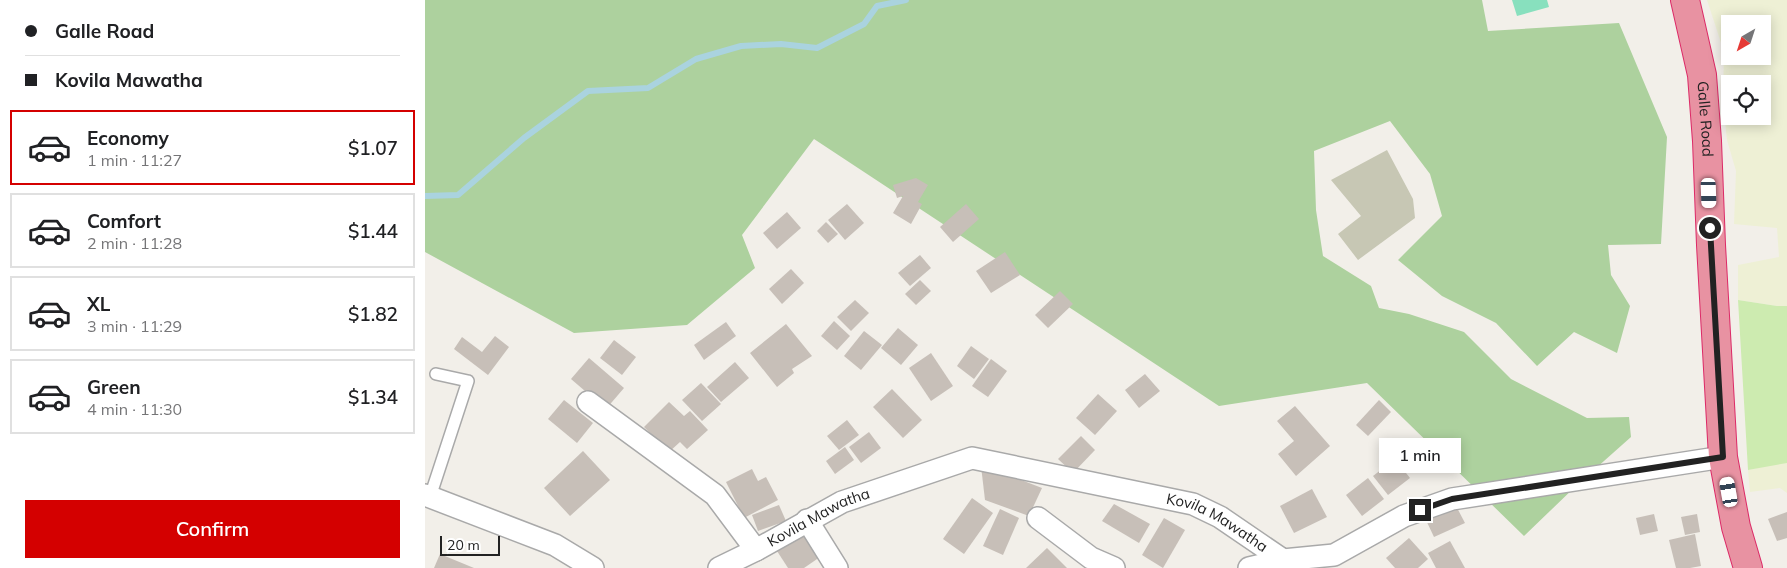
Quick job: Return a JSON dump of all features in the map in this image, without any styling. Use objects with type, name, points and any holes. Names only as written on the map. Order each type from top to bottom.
[{"type":"highway","name":"Galle Road","points":[[1685,0],[1702,75],[1723,457],[1736,526],[1748,568]]},
{"type":"street","points":[[588,402],[715,495],[756,550]]},
{"type":"street","name":"Kovila Mawatha","points":[[719,568],[756,550],[842,502],[972,458],[1193,504],[1220,517],[1283,560],[1333,555],[1404,516],[1452,499],[1723,457]]},
{"type":"street","points":[[428,496],[555,545],[593,568]]},
{"type":"street","points":[[1037,518],[1091,558],[1115,568]]},
{"type":"street","points":[[807,520],[837,568]]},
{"type":"street","points":[[1249,568],[1283,560]]},
{"type":"lane","points":[[428,496],[468,381],[436,374]]},
{"type":"shaded area","points":[[1707,0],[1787,0],[1787,306],[1738,300],[1738,265],[1779,257],[1777,228],[1734,224],[1736,171],[1727,140],[1726,125],[1771,125],[1771,75],[1724,75],[1724,65],[1771,65],[1771,15],[1721,15],[1721,43]]},
{"type":"shaded area","points":[[1387,150],[1413,199],[1415,218],[1358,260],[1338,234],[1361,216],[1331,180]]},
{"type":"shaded area","points":[[1787,463],[1787,493],[1780,488],[1750,492],[1748,470]]},
{"type":"green space","points":[[425,0],[1482,0],[1488,31],[1619,23],[1667,137],[1661,244],[1608,245],[1611,275],[1630,306],[1617,353],[1574,332],[1537,366],[1496,323],[1442,296],[1398,260],[1442,216],[1430,174],[1390,121],[1314,151],[1316,210],[1323,256],[1371,286],[1379,308],[1409,314],[1464,332],[1511,379],[1587,418],[1629,417],[1631,437],[1524,536],[1367,383],[1219,406],[814,139],[742,235],[755,268],[687,325],[574,333],[425,252]]},
{"type":"green space","points":[[1512,0],[1547,0],[1549,7],[1517,16]]},
{"type":"green space","points":[[1738,300],[1787,306],[1787,463],[1748,470]]},
{"type":"building","points":[[916,178],[928,185],[918,202],[922,204],[911,224],[893,213],[903,196],[897,198],[893,185]]},
{"type":"building","points":[[847,204],[864,223],[845,240],[828,220]]},
{"type":"building","points":[[966,204],[979,219],[953,242],[940,227]]},
{"type":"building","points":[[787,212],[801,228],[777,249],[763,233]]},
{"type":"building","points":[[826,222],[838,234],[828,243],[817,231]]},
{"type":"building","points":[[1005,252],[1020,275],[991,293],[976,271]]},
{"type":"building","points":[[920,255],[931,268],[910,286],[898,273]]},
{"type":"building","points":[[791,269],[804,283],[782,304],[769,289]]},
{"type":"building","points":[[920,280],[931,291],[916,305],[905,294]]},
{"type":"building","points":[[1060,291],[1073,304],[1048,328],[1035,315]]},
{"type":"building","points":[[855,300],[869,313],[851,331],[837,317]]},
{"type":"building","points":[[834,321],[850,336],[837,350],[821,336]]},
{"type":"building","points":[[726,322],[736,336],[704,360],[694,345]]},
{"type":"building","points":[[786,324],[812,356],[792,369],[794,373],[777,387],[750,353]]},
{"type":"building","points":[[898,328],[918,345],[901,365],[881,348]]},
{"type":"building","points":[[864,331],[882,345],[861,370],[844,356]]},
{"type":"building","points":[[495,336],[509,347],[488,375],[454,349],[462,337],[482,352]]},
{"type":"building","points":[[614,340],[636,357],[622,375],[600,358]]},
{"type":"building","points":[[971,346],[989,359],[974,379],[957,366]]},
{"type":"building","points":[[931,353],[953,386],[931,401],[909,368]]},
{"type":"building","points":[[589,358],[624,388],[606,409],[571,379]]},
{"type":"building","points":[[991,359],[1007,371],[988,397],[972,386]]},
{"type":"building","points":[[735,362],[749,378],[721,402],[707,387]]},
{"type":"building","points":[[1145,374],[1160,391],[1139,408],[1125,390]]},
{"type":"building","points":[[701,383],[721,404],[702,421],[682,400]]},
{"type":"building","points":[[892,389],[922,420],[903,438],[873,407]]},
{"type":"building","points":[[1098,394],[1117,411],[1095,435],[1076,418]]},
{"type":"building","points":[[564,400],[593,423],[577,443],[548,419]]},
{"type":"building","points":[[1379,400],[1391,412],[1368,436],[1356,425]]},
{"type":"building","points":[[669,402],[684,416],[690,411],[708,430],[687,449],[680,442],[669,452],[644,427]]},
{"type":"building","points":[[1295,406],[1330,446],[1296,476],[1278,454],[1294,441],[1277,421]]},
{"type":"building","points":[[847,420],[859,435],[839,450],[827,436]]},
{"type":"building","points":[[869,432],[881,448],[861,463],[849,447]]},
{"type":"building","points":[[1081,436],[1095,450],[1073,473],[1058,459]]},
{"type":"building","points":[[845,447],[854,460],[835,474],[826,461]]},
{"type":"building","points":[[583,451],[610,480],[570,516],[544,488]]},
{"type":"building","points":[[1395,459],[1410,478],[1388,495],[1373,476]]},
{"type":"building","points":[[981,466],[1042,488],[1029,516],[985,500]]},
{"type":"building","points":[[752,469],[758,481],[766,477],[778,500],[744,518],[726,482]]},
{"type":"building","points":[[1368,478],[1384,499],[1362,516],[1346,495]]},
{"type":"building","points":[[1312,489],[1327,517],[1294,533],[1280,506]]},
{"type":"building","points":[[972,498],[993,513],[964,554],[943,539]]},
{"type":"building","points":[[1114,504],[1150,524],[1139,543],[1102,521]]},
{"type":"building","points":[[1455,504],[1465,523],[1434,537],[1425,518]]},
{"type":"building","points":[[779,505],[786,521],[758,531],[752,515]]},
{"type":"building","points":[[1000,509],[1019,518],[1003,555],[983,546]]},
{"type":"building","points":[[1787,512],[1787,538],[1777,541],[1768,519]]},
{"type":"building","points":[[1654,514],[1658,531],[1640,535],[1636,518]]},
{"type":"building","points":[[1697,514],[1700,532],[1685,535],[1681,517]]},
{"type":"building","points":[[1164,518],[1185,530],[1163,568],[1142,555]]},
{"type":"building","points":[[804,533],[820,557],[804,568],[788,568],[777,551]]},
{"type":"building","points":[[1695,534],[1701,566],[1676,568],[1669,540]]},
{"type":"building","points":[[1409,538],[1428,559],[1418,568],[1395,568],[1386,558]]},
{"type":"building","points":[[1450,541],[1465,568],[1436,568],[1428,553]]},
{"type":"building","points":[[1047,548],[1067,568],[1026,568]]},
{"type":"building","points":[[440,554],[474,568],[434,568]]},
{"type":"waterway","points":[[425,196],[458,195],[524,138],[588,91],[648,88],[696,59],[741,46],[781,44],[817,48],[864,24],[877,6],[906,0]]},
{"type":"route","points":[[1420,510],[1452,499],[1723,457],[1710,228]]}]
